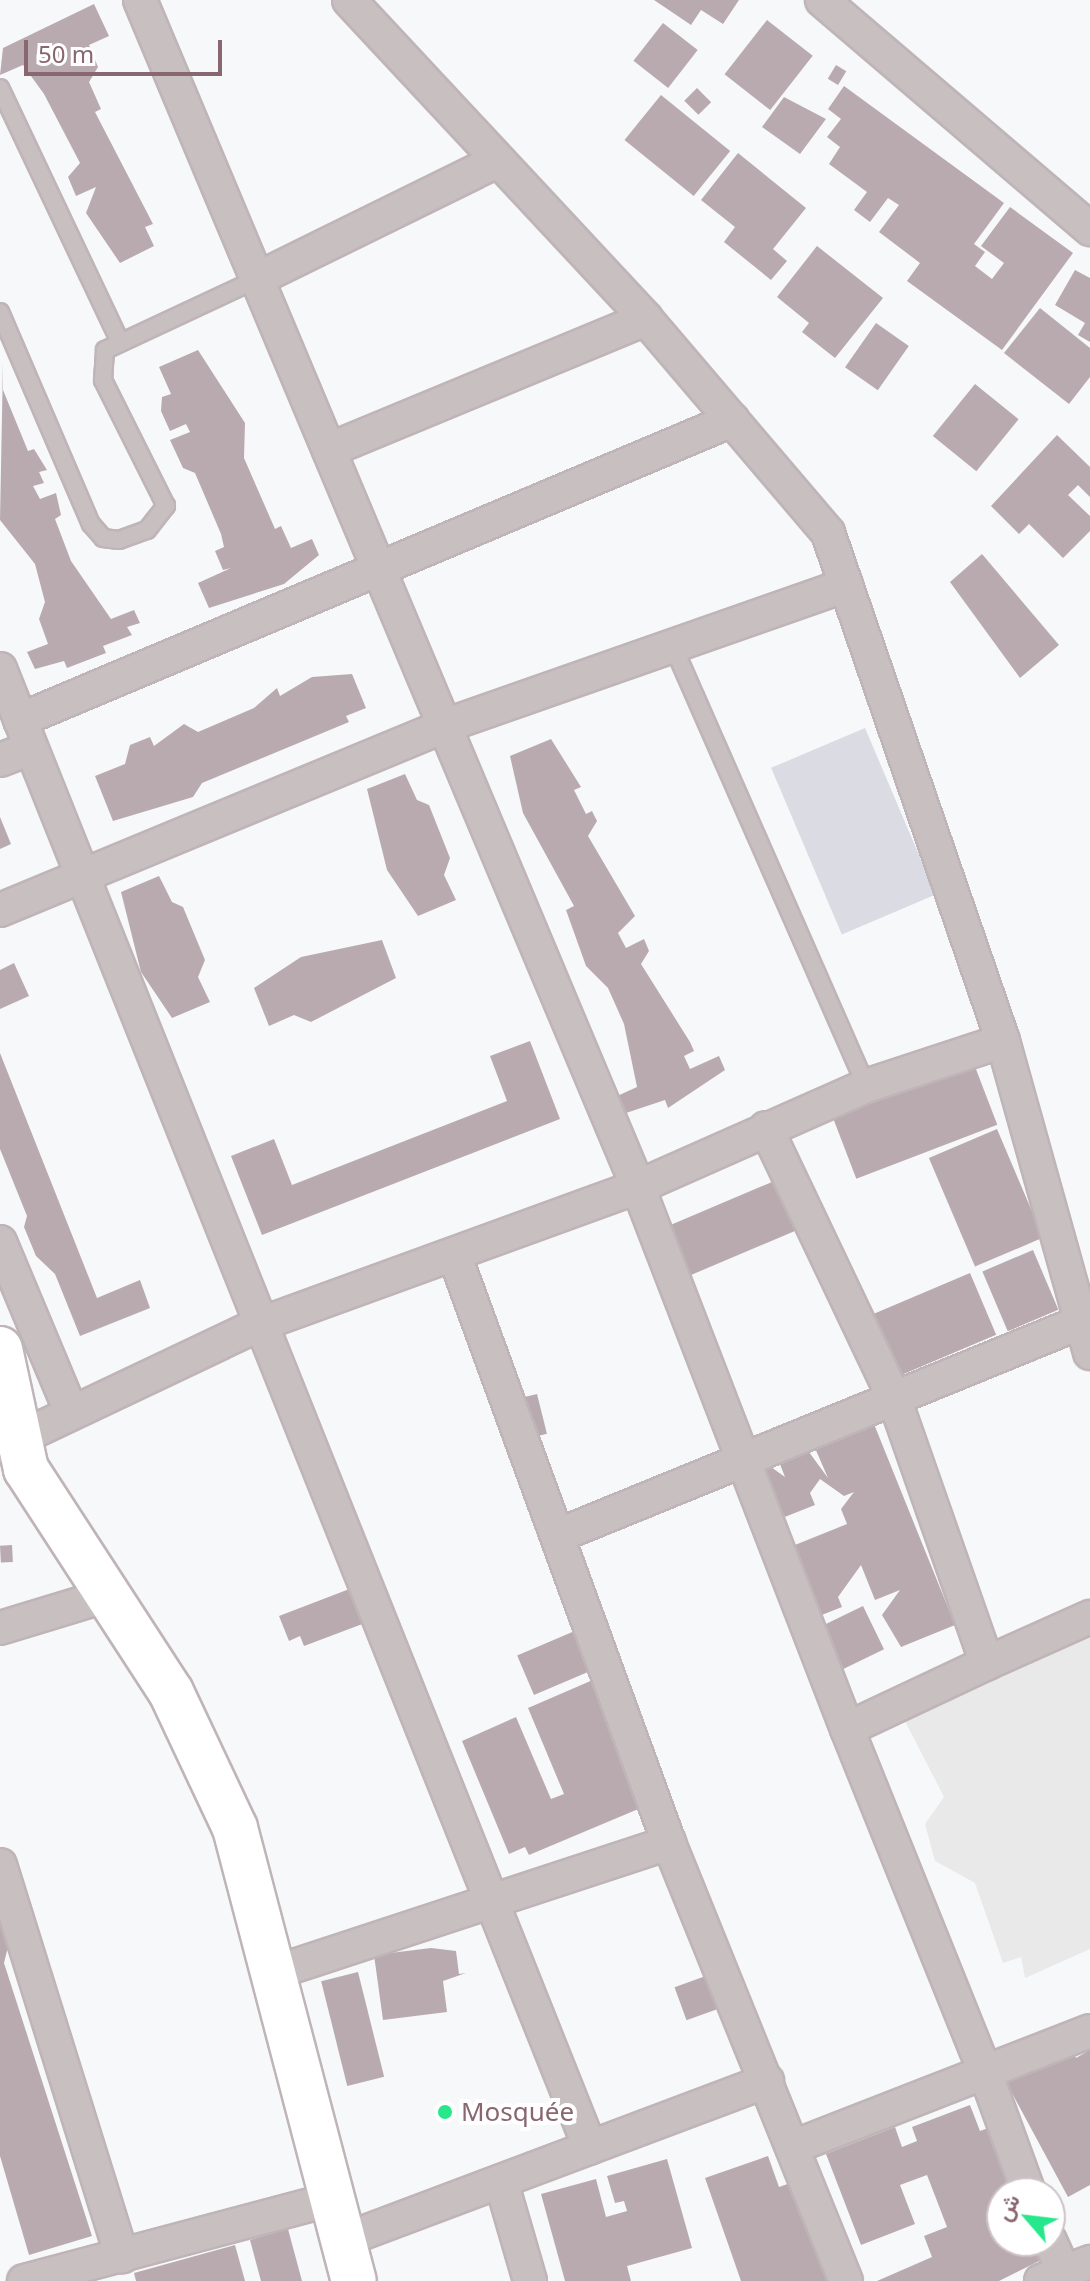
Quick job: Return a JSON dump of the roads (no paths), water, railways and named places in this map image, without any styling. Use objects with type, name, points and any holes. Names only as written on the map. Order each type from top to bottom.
[{"type":"street","points":[[140,0],[638,1187],[741,1460],[985,2072],[1023,2177]]},
{"type":"street","points":[[349,0],[646,319],[828,533],[1003,1041],[1090,1353]]},
{"type":"street","points":[[822,0],[1090,229]]},
{"type":"street","points":[[257,279],[497,161]]},
{"type":"street","points":[[329,450],[646,319]]},
{"type":"street","points":[[0,760],[25,734],[378,566],[732,420]]},
{"type":"street","points":[[0,910],[444,726],[846,585]]},
{"type":"street","points":[[0,669],[258,1325],[590,2148]]},
{"type":"street","points":[[5,1438],[258,1325],[638,1187],[866,1086],[1003,1041]]},
{"type":"street","points":[[766,1128],[894,1398],[987,1663]]},
{"type":"street","points":[[0,1242],[70,1409]]},
{"type":"street","points":[[454,1254],[669,1843],[846,2281]]},
{"type":"street","points":[[557,1536],[1081,1322]]},
{"type":"street","points":[[0,1349],[5,1438],[40,1498],[171,1692],[217,1781],[276,1972],[344,2240]]},
{"type":"street","points":[[0,1628],[105,1596]]},
{"type":"street","points":[[847,1729],[1090,1617]]},
{"type":"street","points":[[276,1972],[669,1843]]},
{"type":"street","points":[[0,1865],[122,2256]]},
{"type":"street","points":[[793,2147],[1090,2031]]},
{"type":"street","points":[[24,2281],[122,2256],[344,2240],[767,2081]]},
{"type":"street","points":[[501,2181],[530,2281]]},
{"type":"lane","points":[[0,88],[118,338]]},
{"type":"lane","points":[[0,312],[91,524],[103,538],[119,540],[147,530],[166,506],[103,380],[99,363],[118,338],[257,279]]},
{"type":"lane","points":[[673,646],[866,1086]]},
{"type":"place","name":"Mosquée","points":[[445,2112]]}]
